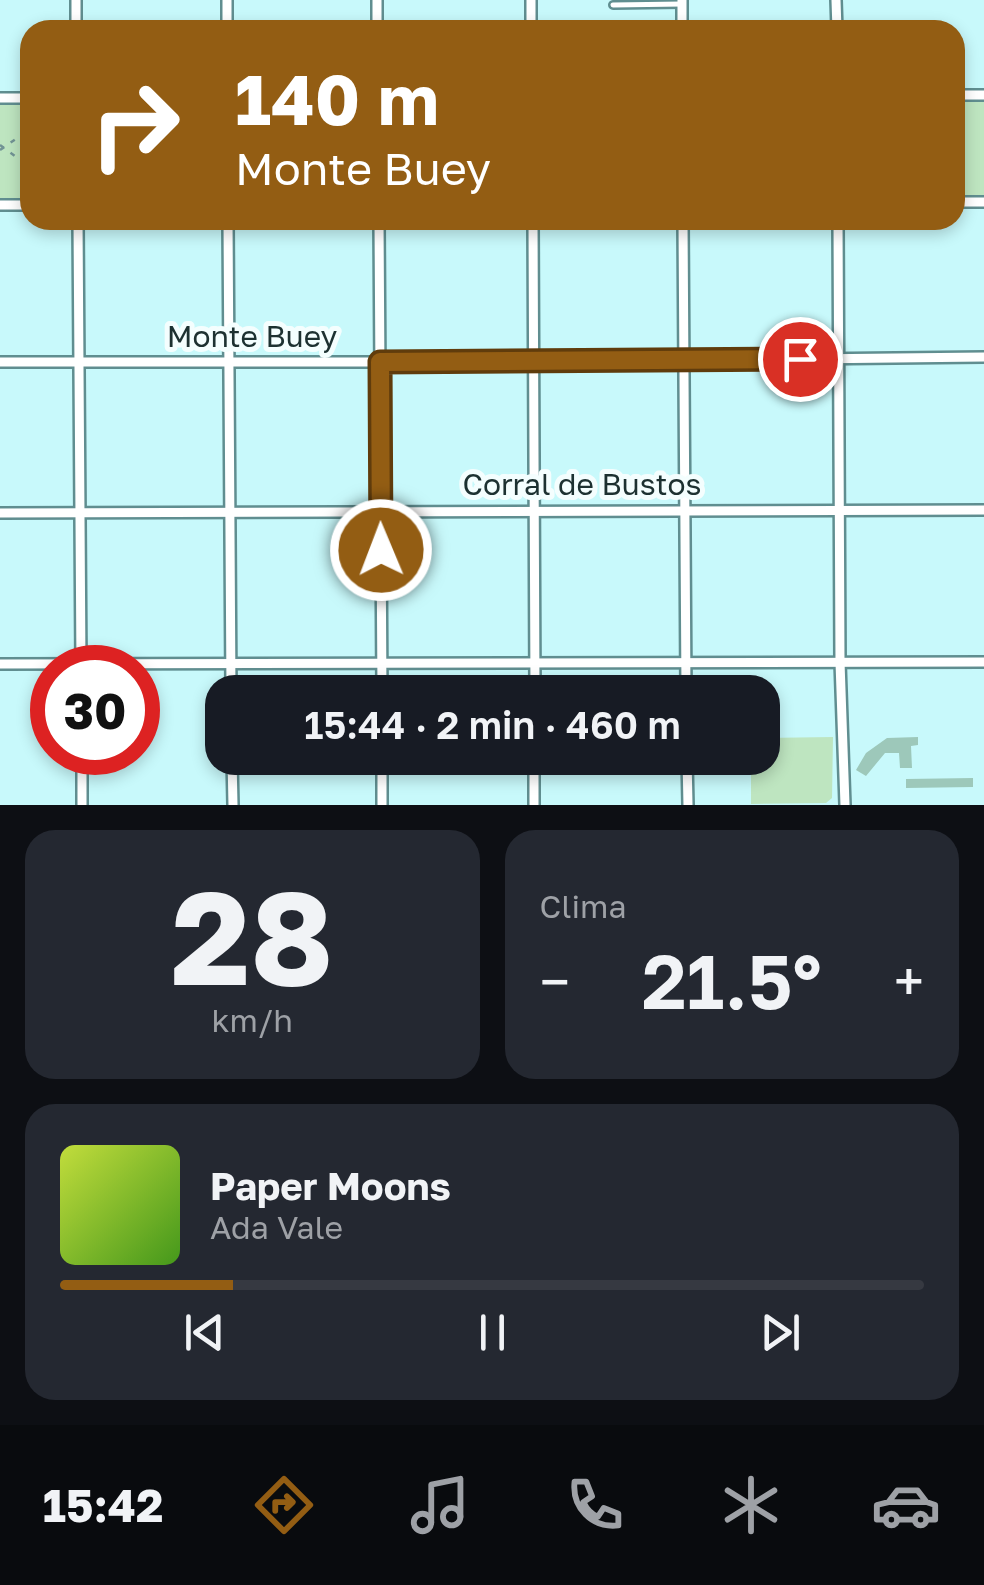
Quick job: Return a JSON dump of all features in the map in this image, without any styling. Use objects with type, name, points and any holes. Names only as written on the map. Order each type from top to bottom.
[{"type":"street","points":[[78,230],[81,645]]},
{"type":"street","points":[[228,230],[230,675]]},
{"type":"street","points":[[379,230],[382,675]]},
{"type":"street","points":[[533,230],[536,675]]},
{"type":"street","points":[[683,230],[686,675]]},
{"type":"street","points":[[838,230],[840,662],[846,805]]},
{"type":"street","name":"Monte Buey","points":[[0,362],[984,357]]},
{"type":"street","name":"Corral de Bustos","points":[[0,513],[984,510]]},
{"type":"street","points":[[160,665],[984,662]]},
{"type":"street","points":[[0,664],[30,665]]},
{"type":"street","points":[[82,775],[82,805]]},
{"type":"street","points":[[232,775],[232,805]]},
{"type":"street","points":[[382,775],[382,805]]},
{"type":"street","points":[[534,775],[534,805]]},
{"type":"street","points":[[688,775],[688,805]]},
{"type":"lane","points":[[613,5],[682,2]]},
{"type":"green space","points":[[0,101],[20,101],[20,201],[0,201]]},
{"type":"green space","points":[[984,101],[984,195],[965,195],[965,102]]},
{"type":"green space","points":[[833,737],[832,798],[826,803],[751,804],[751,775],[780,775],[780,738]]},
{"type":"building","points":[[918,737],[918,745],[911,746],[912,768],[900,768],[899,753],[885,753],[866,776],[856,770],[866,753],[887,738]]},
{"type":"building","points":[[973,778],[973,787],[906,788],[906,779]]},
{"type":"route","points":[[381,550],[380,362],[800,359]]}]
